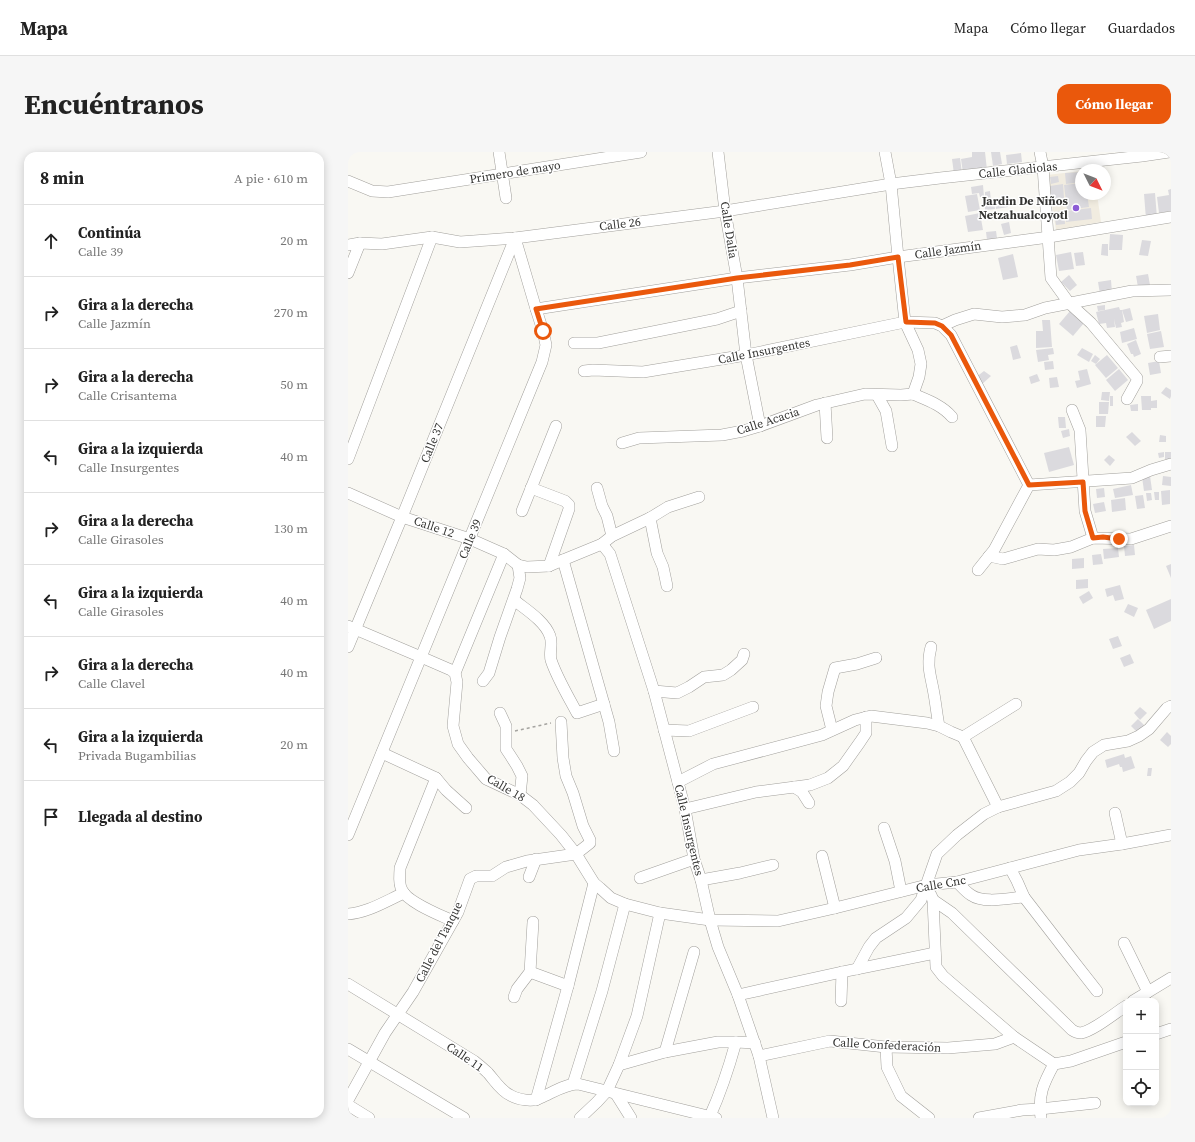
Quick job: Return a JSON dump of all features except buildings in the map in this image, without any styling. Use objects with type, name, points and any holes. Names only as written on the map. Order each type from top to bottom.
[{"type":"street","points":[[499,152],[506,198]]},
{"type":"street","name":"Primero de mayo","points":[[348,181],[372,192],[388,192],[641,152]]},
{"type":"street","name":"Calle Dalia","points":[[718,152],[725,211],[737,278],[746,355],[760,426]]},
{"type":"street","points":[[885,152],[891,184],[906,322],[918,350],[921,364],[919,377],[913,394],[940,406],[952,416]]},
{"type":"street","points":[[1040,152],[1043,167],[1051,278],[1069,303],[1091,323],[1137,378],[1127,399]]},
{"type":"street","name":"Calle Gladiolas","points":[[891,184],[1169,152]]},
{"type":"street","name":"Calle 26","points":[[348,245],[360,243],[382,244],[432,237],[460,242],[515,238],[725,211],[891,184]]},
{"type":"street","name":"Calle Jazmín","points":[[536,309],[737,278],[850,265],[898,257],[1049,237],[1171,217]]},
{"type":"street","points":[[348,459],[432,237]]},
{"type":"street","name":"Calle 39","points":[[348,834],[542,362],[546,345],[543,331],[515,238]]},
{"type":"street","name":"Calle 37","points":[[348,647],[352,627],[402,517],[515,238]]},
{"type":"street","points":[[348,273],[360,243]]},
{"type":"street","points":[[1029,485],[951,335],[942,326],[974,314],[1002,316],[1025,315],[1046,308],[1132,291],[1171,290]]},
{"type":"street","points":[[574,344],[598,343],[717,319],[741,311]]},
{"type":"street","name":"Calle Insurgentes","points":[[584,371],[643,372],[746,355],[906,322],[935,323],[942,326]]},
{"type":"street","name":"Calle Acacia","points":[[622,443],[639,438],[722,435],[760,426],[825,403],[865,394],[913,394]]},
{"type":"street","points":[[877,394],[886,411],[892,446]]},
{"type":"street","points":[[825,403],[827,438]]},
{"type":"street","points":[[1072,410],[1080,430],[1085,511],[1093,538]]},
{"type":"street","points":[[522,510],[556,426]]},
{"type":"street","points":[[1029,485],[1132,478],[1171,464]]},
{"type":"street","points":[[978,570],[994,550],[1029,485]]},
{"type":"street","points":[[531,488],[566,501],[569,505],[569,509],[549,566]]},
{"type":"street","points":[[597,488],[612,536]]},
{"type":"street","name":"Calle 12","points":[[348,492],[402,517],[470,539],[504,554],[518,565]]},
{"type":"street","points":[[483,681],[489,673],[500,637],[514,600],[520,578],[518,565],[527,568],[549,566],[602,544],[612,536],[650,518],[668,507],[699,497]]},
{"type":"street","points":[[650,518],[657,553],[663,567],[667,586]]},
{"type":"street","points":[[989,556],[1003,560],[1038,549],[1054,550],[1071,547],[1093,538],[1131,540],[1171,526]]},
{"type":"street","name":"Calle Insurgentes","points":[[602,544],[610,554],[616,571],[654,692],[685,809],[694,859],[701,880],[710,920],[718,947],[738,995],[755,1043],[773,1118]]},
{"type":"street","points":[[352,627],[421,656],[455,673],[504,554]]},
{"type":"street","points":[[563,560],[609,722],[614,751]]},
{"type":"street","points":[[514,600],[536,617],[551,637],[550,659],[577,713],[604,704]]},
{"type":"street","points":[[931,647],[928,656],[929,674],[934,692],[939,726]]},
{"type":"street","points":[[654,692],[677,693],[704,677],[723,675],[742,660],[744,654]]},
{"type":"street","points":[[832,730],[826,706],[828,692],[835,668],[876,658]]},
{"type":"street","name":"Calle 18","points":[[455,673],[457,682],[453,726],[458,744],[486,779],[520,795],[533,805],[576,854],[594,883],[611,898],[625,904],[660,913],[710,920]]},
{"type":"street","points":[[963,737],[1016,704]]},
{"type":"street","points":[[856,970],[876,938],[906,918],[921,900],[937,854],[957,835],[978,818],[998,807],[1056,791],[1080,773],[1086,761],[1093,752],[1104,746],[1139,736],[1149,729],[1167,708],[1171,706]]},
{"type":"street","points":[[664,730],[689,731],[753,707]]},
{"type":"street","points":[[500,712],[506,726],[506,749],[522,776],[520,795]]},
{"type":"street","points":[[678,782],[713,764],[822,735],[855,720],[871,716],[927,723],[939,726],[963,737],[998,807]]},
{"type":"street","points":[[685,809],[756,792],[810,785],[828,778],[844,766],[860,742],[866,732],[866,717]]},
{"type":"street","points":[[561,722],[563,758],[566,776],[583,826],[590,840],[588,845],[576,854]]},
{"type":"street","points":[[382,753],[436,778],[446,790],[466,808]]},
{"type":"street","points":[[436,778],[400,868],[399,881],[404,893],[412,900],[453,921]]},
{"type":"street","points":[[794,787],[802,792],[809,803]]},
{"type":"street","points":[[1115,813],[1122,844]]},
{"type":"street","points":[[884,828],[895,861],[901,891]]},
{"type":"street","name":"Calle Cnc","points":[[710,920],[778,921],[927,885],[957,882],[1080,850],[1171,835]]},
{"type":"street","name":"Calle del Tanque","points":[[348,1100],[385,1033],[413,992],[458,912],[470,879],[476,876],[492,876],[506,868],[527,861],[576,854]]},
{"type":"street","points":[[822,856],[835,908]]},
{"type":"street","points":[[529,877],[536,859]]},
{"type":"street","points":[[640,878],[694,859]]},
{"type":"street","points":[[701,880],[773,865]]},
{"type":"street","points":[[1010,868],[1024,897],[1097,991]]},
{"type":"street","points":[[957,882],[971,895],[978,898],[987,900],[1024,897]]},
{"type":"street","points":[[536,1100],[568,986],[594,883]]},
{"type":"street","points":[[927,885],[933,900],[936,967],[943,976],[1014,1037],[1054,1064],[1071,1061],[1123,1043]]},
{"type":"street","points":[[348,914],[355,914],[404,893]]},
{"type":"street","points":[[933,900],[952,913],[1072,1030],[1077,1033],[1090,1030],[1123,1008]]},
{"type":"street","points":[[572,1084],[602,991],[625,904]]},
{"type":"street","points":[[580,1118],[597,1102],[611,1092],[637,1016],[660,913]]},
{"type":"street","points":[[514,997],[517,989],[530,972],[533,922]]},
{"type":"street","points":[[1124,943],[1148,992]]},
{"type":"street","points":[[665,1052],[694,952]]},
{"type":"street","points":[[738,995],[935,953]]},
{"type":"street","points":[[530,972],[568,986]]},
{"type":"street","points":[[841,1001],[842,972]]},
{"type":"street","points":[[1138,998],[1171,978]]},
{"type":"street","name":"Calle 11","points":[[348,984],[474,1061],[511,1096],[522,1099],[536,1100]]},
{"type":"street","points":[[1159,1033],[1171,1029]]},
{"type":"street","name":"Calle Confederación","points":[[759,1056],[830,1041],[886,1047],[948,1048],[995,1044],[1014,1037]]},
{"type":"street","points":[[619,1065],[665,1052],[718,1042],[755,1043]]},
{"type":"street","points":[[536,1100],[572,1084],[578,1084],[713,1117],[736,1042]]},
{"type":"street","points":[[886,1047],[887,1067],[901,1096],[929,1118]]},
{"type":"street","points":[[348,1049],[464,1118]]},
{"type":"street","points":[[1041,1114],[1042,1087],[1054,1064]]},
{"type":"street","points":[[611,1092],[631,1118]]},
{"type":"street","points":[[979,1118],[1022,1110],[1041,1114],[1095,1103]]},
{"type":"street","points":[[348,1105],[369,1118]]},
{"type":"path","points":[[506,734],[545,724],[561,722]]},
{"type":"shaded area","name":"Jardin De Niños Netzahualcoyotl","points":[[1075,172],[1075,200],[1098,200],[1101,222],[1056,230],[1047,175]]},
{"type":"place","name":"Jardin De Niños Netzahualcoyotl","points":[[1076,208]]},
{"type":"route","points":[[543,331],[536,309],[737,278],[850,265],[898,257],[906,322],[935,323],[942,326],[951,335],[1029,485],[1083,482],[1085,511],[1093,538],[1103,537],[1119,539]]}]
